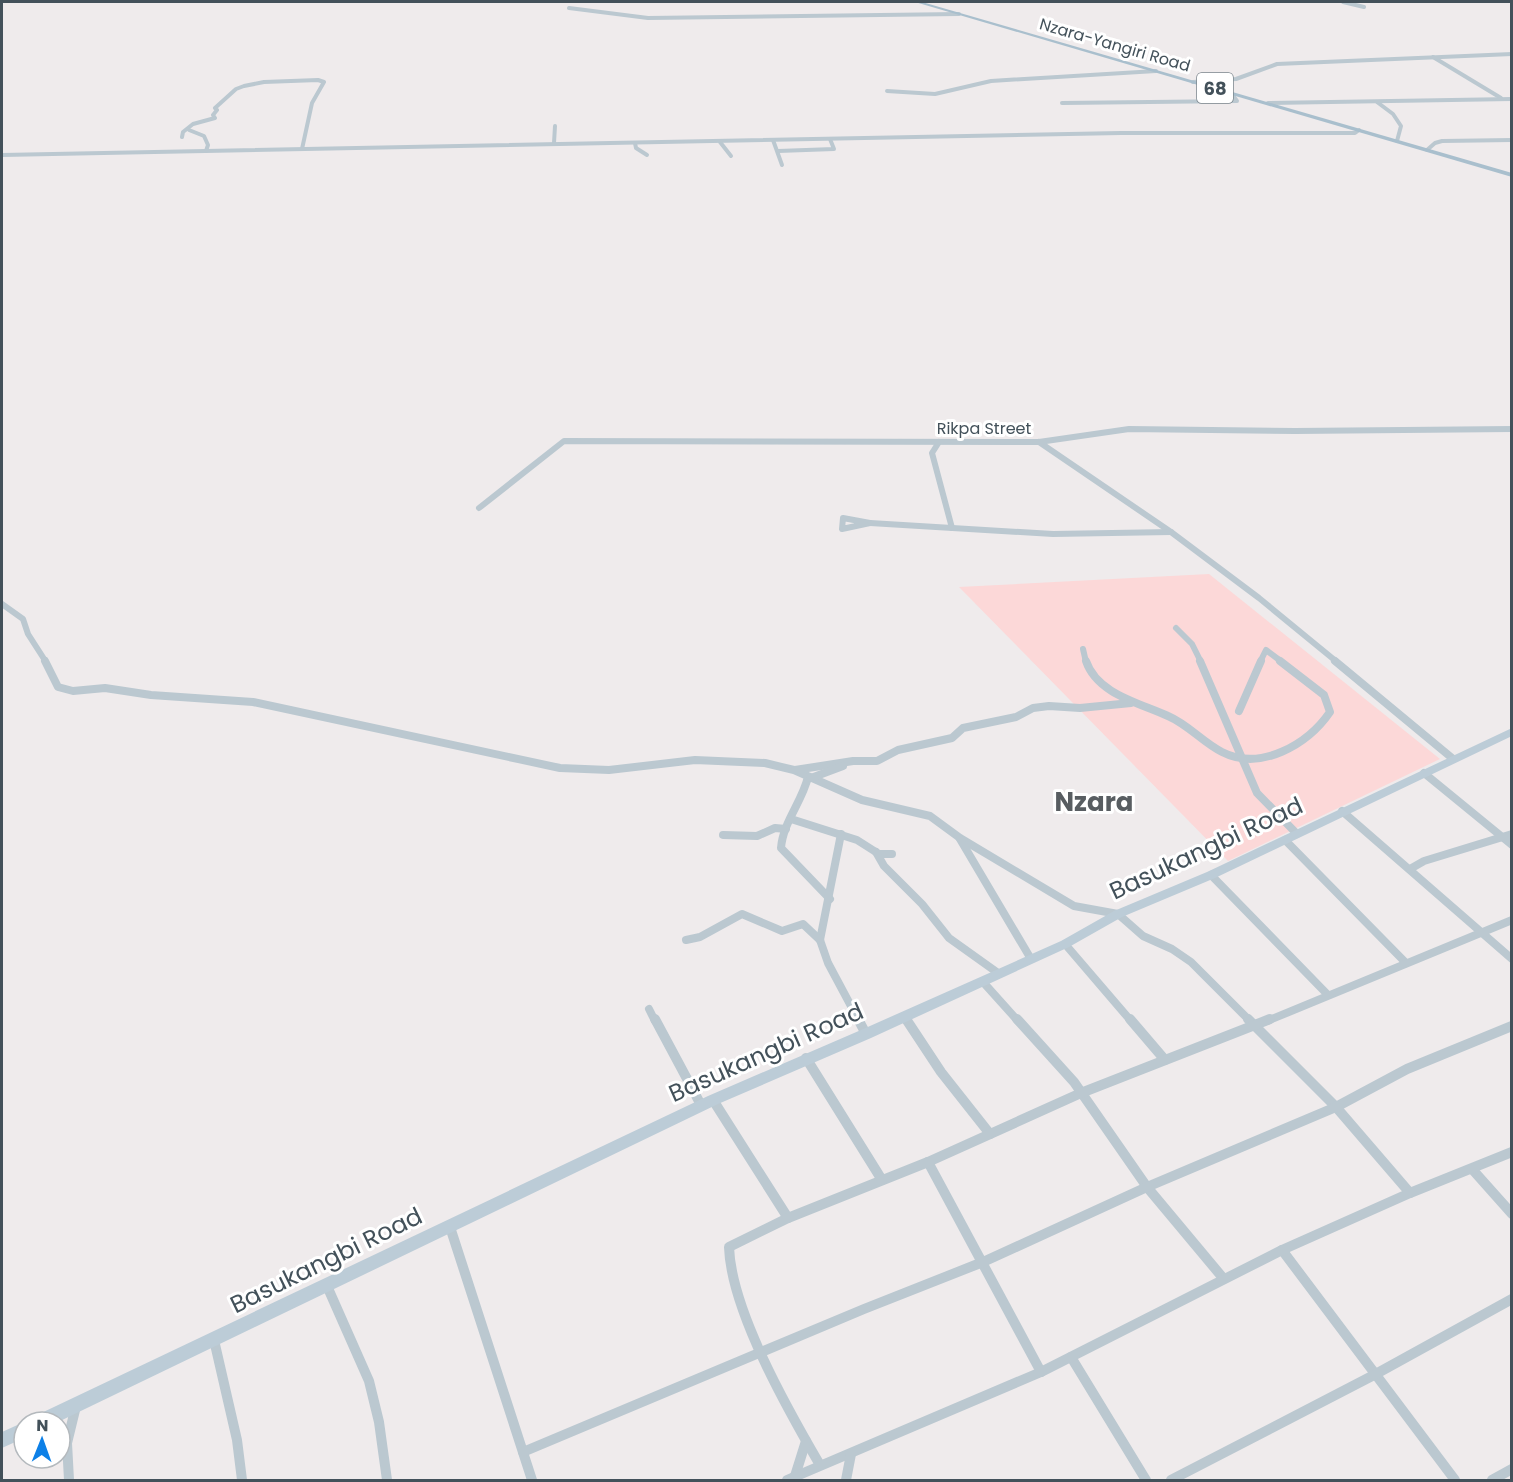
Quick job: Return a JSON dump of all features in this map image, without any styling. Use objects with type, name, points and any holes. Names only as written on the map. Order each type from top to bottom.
[{"type":"main road","name":"Nzara-Yangiri Road","points":[[918,2],[1512,175]]},
{"type":"street","points":[[1343,2],[1364,7]]},
{"type":"street","points":[[569,8],[602,14],[648,18],[959,14]]},
{"type":"street","points":[[1193,82],[1242,78],[1274,65],[1512,54]]},
{"type":"street","points":[[1433,57],[1503,99]]},
{"type":"street","points":[[887,91],[935,94],[977,87],[991,81],[1156,71]]},
{"type":"street","points":[[182,137],[183,132],[193,124],[215,118],[213,115],[217,110],[215,108],[236,89],[264,82],[318,80],[324,82],[312,103],[302,149]]},
{"type":"street","points":[[1062,103],[1237,101],[1232,93]]},
{"type":"street","points":[[1268,103],[1511,100]]},
{"type":"street","points":[[1376,101],[1401,126],[1397,141]]},
{"type":"street","points":[[554,144],[555,126]]},
{"type":"street","points":[[189,129],[204,136],[208,145],[206,151]]},
{"type":"street","points":[[2,155],[1121,134],[1343,133],[1359,130]]},
{"type":"street","points":[[777,151],[834,149],[830,139]]},
{"type":"street","points":[[773,140],[782,165]]},
{"type":"street","points":[[1427,150],[1442,141],[1512,140]]},
{"type":"street","points":[[720,142],[732,156]]},
{"type":"street","points":[[635,143],[636,148],[647,155]]},
{"type":"street","name":"Rikpa Street","points":[[479,508],[564,441],[1040,442],[1129,429],[1295,431],[1512,429]]},
{"type":"street","points":[[939,442],[932,453],[952,528]]},
{"type":"street","points":[[1040,442],[1171,532],[1259,598],[1452,758]]},
{"type":"street","points":[[870,524],[1053,534],[1171,532]]},
{"type":"street","points":[[2,604],[23,619],[28,634],[39,648],[58,687],[73,692],[105,688],[151,695],[253,702],[560,768],[609,770],[695,760],[765,763],[794,770],[862,800],[930,816],[960,838],[1074,906],[1118,914],[1143,936],[1172,949],[1191,962],[1336,1107],[1410,1193]]},
{"type":"street","points":[[1176,628],[1192,644],[1235,738],[1240,758],[1257,794],[1291,837],[1406,963]]},
{"type":"street","points":[[1083,649],[1084,661],[1102,683],[1133,702],[1182,722],[1225,753],[1240,758],[1269,756],[1310,737],[1325,722],[1330,712],[1324,695],[1266,650],[1239,711]]},
{"type":"street","points":[[794,770],[884,759],[898,750],[952,738],[963,728],[1016,717],[1033,708],[1049,706],[1080,708],[1133,702]]},
{"type":"street","name":"Basukangbi Road","points":[[67,1410],[707,1102],[866,1034],[1065,944],[1118,914],[1211,875],[1512,731]]},
{"type":"street","points":[[809,777],[853,761]]},
{"type":"street","points":[[1424,773],[1512,846]]},
{"type":"street","points":[[809,777],[782,839],[781,848],[830,899]]},
{"type":"street","points":[[1342,811],[1512,959]]},
{"type":"street","points":[[791,819],[857,840],[876,852],[892,854]]},
{"type":"street","points":[[723,835],[757,836],[775,828],[786,829]]},
{"type":"street","points":[[820,940],[830,899],[841,834]]},
{"type":"street","points":[[1410,869],[1424,861],[1512,834]]},
{"type":"street","points":[[960,838],[1031,959]]},
{"type":"street","points":[[876,852],[884,866],[922,904],[949,938],[998,974]]},
{"type":"street","points":[[1211,875],[1327,994]]},
{"type":"street","points":[[686,940],[700,937],[742,914],[782,930],[803,924],[820,940],[828,963],[866,1034]]},
{"type":"street","points":[[820,1465],[747,1321],[737,1292],[728,1251],[732,1245],[788,1218],[928,1162],[1082,1093],[1512,920]]},
{"type":"street","points":[[1065,944],[1165,1060]]},
{"type":"street","points":[[983,981],[1082,1093],[1147,1187],[1224,1278]]},
{"type":"street","points":[[649,1009],[707,1102],[788,1218]]},
{"type":"street","points":[[904,1017],[941,1072],[990,1134]]},
{"type":"street","points":[[523,1452],[764,1353],[864,1309],[984,1262],[1147,1187],[1336,1107],[1407,1069],[1512,1026]]},
{"type":"street","points":[[806,1058],[882,1180]]},
{"type":"street","points":[[791,1478],[1041,1372],[1282,1250],[1410,1193],[1512,1152]]},
{"type":"street","points":[[928,1162],[984,1262],[1041,1372]]},
{"type":"street","points":[[1472,1169],[1512,1214]]},
{"type":"street","points":[[450,1227],[532,1480]]},
{"type":"street","points":[[1282,1250],[1455,1480]]},
{"type":"street","points":[[327,1286],[369,1381],[380,1422],[387,1480]]},
{"type":"street","points":[[1171,1480],[1374,1375],[1512,1299]]},
{"type":"street","points":[[214,1340],[237,1440],[242,1480]]},
{"type":"street","points":[[1071,1357],[1146,1480]]},
{"type":"street","points":[[69,1480],[65,1462],[66,1446],[76,1406]]},
{"type":"street","points":[[791,1478],[806,1441]]},
{"type":"street","points":[[846,1480],[851,1454]]},
{"type":"street","points":[[1492,1480],[1512,1468]]},
{"type":"shaded area","points":[[1209,574],[1440,759],[1228,861],[959,587]]},
{"type":"district","name":"Nzara","points":[[1094,802]]}]
